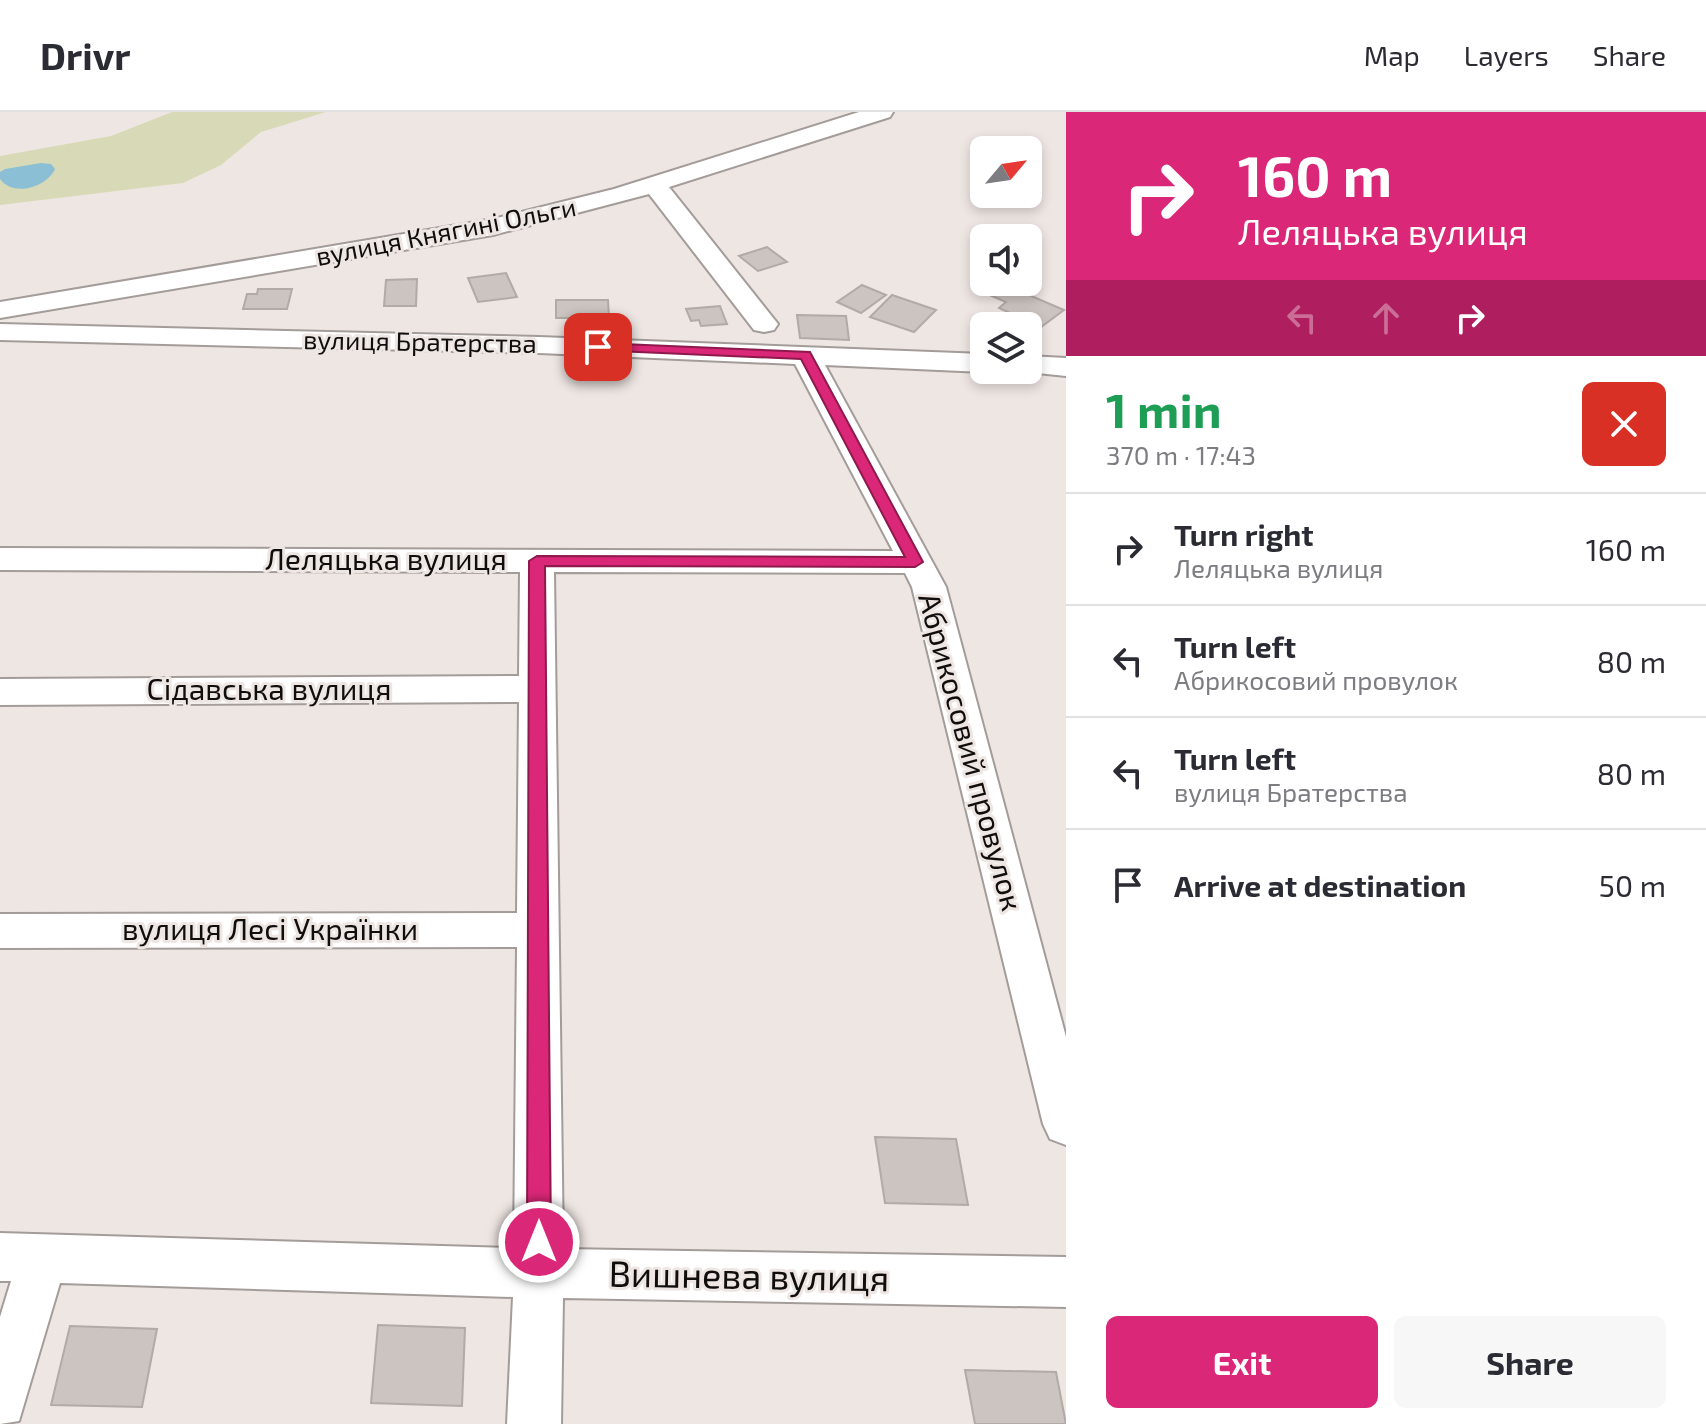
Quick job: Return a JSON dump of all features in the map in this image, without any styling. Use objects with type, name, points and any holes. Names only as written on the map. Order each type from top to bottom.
[{"type":"street","name":"вулиця Княгині Ольги","points":[[0,310],[481,230],[583,205],[882,112]]},
{"type":"street","points":[[654,184],[764,324]]},
{"type":"street","name":"вулиця Братерства","points":[[0,332],[970,362]]},
{"type":"street","name":"Абрикосовий провулок","points":[[805,355],[929,587],[1066,1124]]},
{"type":"street","points":[[1042,366],[1066,367]]},
{"type":"street","name":"Леляцька вулиця","points":[[0,559],[915,562]]},
{"type":"street","points":[[534,1424],[539,1273],[537,561]]},
{"type":"street","name":"Сідавська вулиця","points":[[0,692],[538,689]]},
{"type":"street","name":"вулиця Лесі Українки","points":[[0,931],[540,930]]},
{"type":"street","points":[[0,1402],[22,1258]]},
{"type":"street","name":"Вишнева вулиця","points":[[22,1258],[539,1273],[1066,1282]]},
{"type":"green space","points":[[172,112],[326,112],[261,132],[221,165],[183,183],[0,205],[0,156],[111,136]]},
{"type":"water","points":[[51,164],[55,169],[51,176],[37,185],[13,188],[0,179],[0,172],[5,169]]},
{"type":"building","points":[[767,247],[787,262],[758,271],[739,256]]},
{"type":"building","points":[[506,273],[517,297],[478,302],[468,278]]},
{"type":"building","points":[[417,279],[416,306],[384,306],[386,280]]},
{"type":"building","points":[[862,285],[886,295],[861,313],[837,302]]},
{"type":"building","points":[[258,289],[292,289],[287,309],[243,309],[247,294],[257,294]]},
{"type":"building","points":[[892,295],[936,310],[914,332],[870,317]]},
{"type":"building","points":[[992,296],[1031,296],[1064,310],[1042,326],[1042,312],[1008,312],[999,308],[1006,302]]},
{"type":"building","points":[[556,300],[608,300],[609,317],[592,316],[592,324],[571,324],[571,318],[556,318]]},
{"type":"building","points":[[720,306],[727,324],[701,326],[699,320],[691,321],[686,309]]},
{"type":"building","points":[[797,315],[846,316],[849,340],[800,338]]},
{"type":"building","points":[[875,1137],[956,1139],[968,1205],[885,1203]]},
{"type":"building","points":[[378,1325],[465,1328],[462,1406],[371,1403]]},
{"type":"building","points":[[70,1326],[157,1329],[142,1407],[51,1405]]},
{"type":"building","points":[[965,1370],[1056,1372],[1066,1424],[975,1424]]},
{"type":"route","points":[[539,1242],[537,561],[915,562],[805,355],[598,347]]}]
